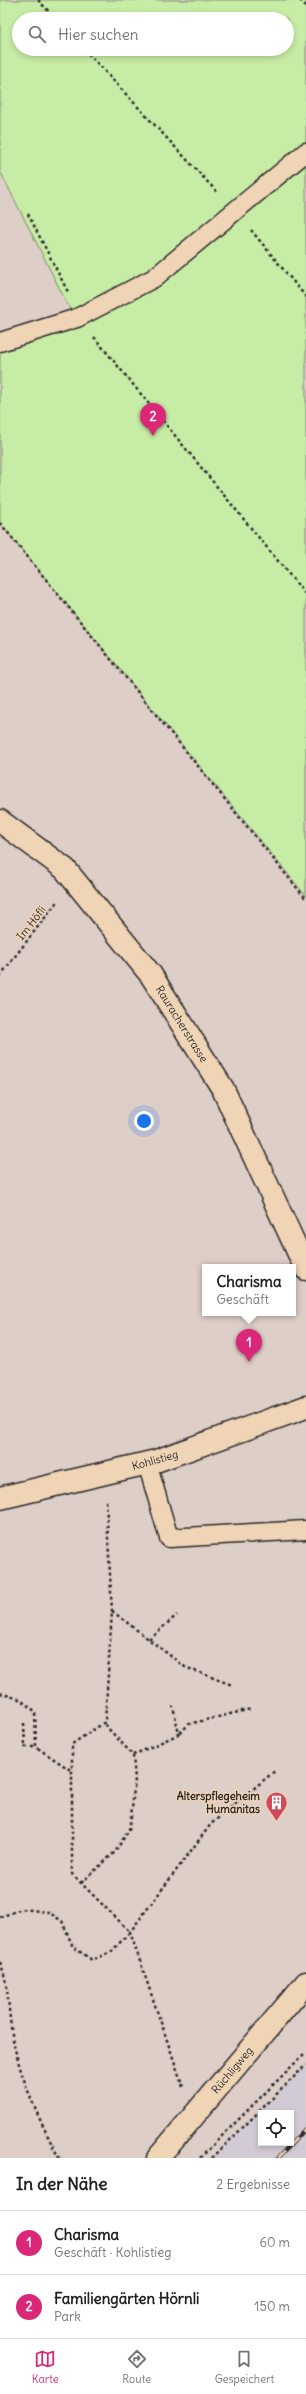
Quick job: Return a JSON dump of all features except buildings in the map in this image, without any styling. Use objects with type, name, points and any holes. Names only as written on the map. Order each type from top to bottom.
[{"type":"street","name":"Rauracherstrasse","points":[[0,821],[65,869],[151,975],[223,1089],[306,1269]]},
{"type":"street","name":"Kohlistieg","points":[[0,1498],[147,1463],[220,1440],[306,1407]]},
{"type":"street","name":"Rüchligweg","points":[[158,2158],[306,1983]]},
{"type":"lane","points":[[0,342],[77,318],[154,278],[234,210],[306,152]]},
{"type":"lane","points":[[147,1463],[169,1538],[306,1530]]},
{"type":"path","points":[[38,0],[49,12]]},
{"type":"path","points":[[300,0],[306,6]]},
{"type":"path","points":[[91,56],[234,210],[306,297]]},
{"type":"path","points":[[28,214],[74,303],[77,318],[306,594]]},
{"type":"path","points":[[0,523],[306,899]]},
{"type":"path","name":"Im Höfli","points":[[0,976],[75,880]]},
{"type":"path","points":[[81,1883],[115,1852],[129,1830],[135,1779],[133,1755],[103,1723],[112,1611],[105,1474]]},
{"type":"path","points":[[112,1611],[185,1667],[232,1685]]},
{"type":"path","points":[[149,1639],[177,1615]]},
{"type":"path","points":[[0,1693],[19,1699],[35,1711],[36,1747]]},
{"type":"path","points":[[173,1706],[179,1734]]},
{"type":"path","points":[[133,1755],[179,1734],[189,1724],[251,1709]]},
{"type":"path","points":[[24,1723],[25,1747],[36,1747],[72,1771]]},
{"type":"path","points":[[103,1723],[72,1744],[72,1874],[130,1932],[193,2116]]},
{"type":"path","points":[[0,1917],[22,1909],[48,1912],[62,1921],[73,1947],[92,1960],[111,1952],[130,1932],[211,1824],[276,1770]]},
{"type":"path","points":[[0,1962],[5,1976],[12,2035],[24,2079],[59,2158]]},
{"type":"path","points":[[200,2158],[306,2052]]},
{"type":"path","points":[[212,2158],[306,2066]]},
{"type":"shaded area","points":[[306,2065],[306,2158],[212,2158],[258,2112],[258,2146],[294,2146],[294,2110],[261,2110]]},
{"type":"green space","points":[[0,0],[306,0],[306,896],[0,523],[0,350],[77,323],[0,171]]},
{"type":"railway","points":[[278,2158],[306,2128]]},
{"type":"place","name":"Familiengärten Hörnli","points":[[153,436]]},
{"type":"place","name":"Charisma","points":[[249,1362]]},
{"type":"place","name":"Alterspflegeheim Humanitas","points":[[276,1822]]}]
